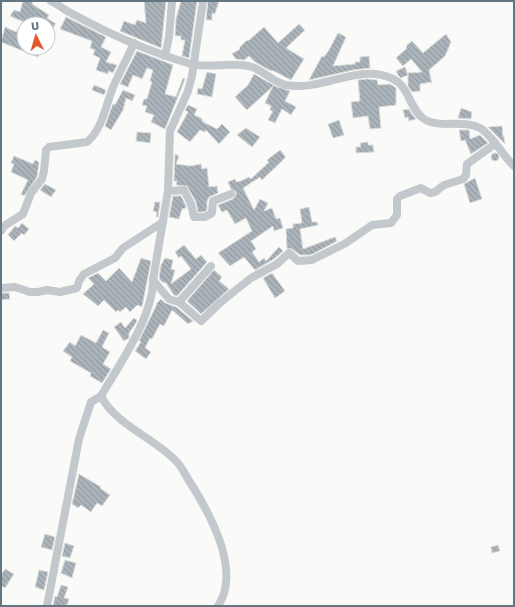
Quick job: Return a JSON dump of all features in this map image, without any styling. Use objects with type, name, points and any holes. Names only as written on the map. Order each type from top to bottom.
[{"type":"street","points":[[51,1],[68,12],[134,43],[165,56],[194,65],[251,67],[265,76],[286,85],[298,86],[322,84],[372,73],[394,79],[404,91],[418,114],[425,120],[434,123],[456,123],[475,126],[486,133],[514,166]]},
{"type":"street","points":[[165,56],[169,37],[172,1]]},
{"type":"street","points":[[47,606],[69,486],[82,427],[91,402],[101,396],[148,309],[153,294],[153,280],[168,190],[170,131],[188,91],[194,65],[203,1]]},
{"type":"street","points":[[1,231],[4,226],[23,214],[31,193],[42,179],[46,150],[49,147],[87,142],[92,138],[99,124],[113,86],[134,43]]},
{"type":"street","points":[[153,280],[169,299],[179,302],[201,321],[221,302],[251,278],[277,264],[286,254],[289,253],[298,261],[312,260],[346,243],[372,225],[391,223],[397,215],[397,199],[400,196],[422,188],[430,193],[435,192],[444,185],[463,178],[466,176],[467,164],[495,144]]},
{"type":"street","points":[[168,190],[184,190],[191,204],[194,217],[209,215],[212,213],[214,202],[230,194]]},
{"type":"street","points":[[1,288],[15,287],[30,292],[47,290],[60,292],[77,288],[79,281],[84,274],[114,258],[123,248],[163,222]]},
{"type":"street","points":[[179,302],[211,266]]},
{"type":"street","points":[[101,396],[106,406],[116,416],[146,436],[175,459],[201,499],[214,526],[224,559],[225,586],[223,600],[218,606]]},
{"type":"building","points":[[23,1],[33,1],[32,4],[49,15],[16,16],[16,19],[10,16],[14,10],[20,12]]},
{"type":"building","points":[[144,1],[166,1],[161,48],[120,31],[124,21],[135,25],[137,20],[146,23]]},
{"type":"building","points":[[181,1],[197,1],[189,58],[182,56],[185,40],[181,40],[181,36],[175,36],[176,19]]},
{"type":"building","points":[[208,1],[219,1],[215,14],[212,13],[212,20],[206,20]]},
{"type":"building","points":[[66,17],[106,37],[101,47],[111,52],[106,62],[117,65],[113,73],[108,71],[108,74],[96,70],[100,58],[93,55],[95,50],[90,48],[92,41],[60,29]]},
{"type":"building","points":[[299,24],[305,30],[286,48],[304,59],[291,80],[255,62],[249,56],[244,60],[236,59],[232,54],[240,49],[239,48],[247,40],[248,41],[264,27],[278,43]]},
{"type":"building","points":[[5,27],[16,32],[16,48],[1,42]]},
{"type":"building","points":[[338,33],[346,37],[333,66],[355,64],[355,62],[360,62],[360,57],[369,56],[370,68],[353,70],[309,80],[322,56],[324,57],[329,50]]},
{"type":"building","points":[[446,34],[451,42],[445,56],[429,70],[432,84],[431,82],[420,84],[420,91],[412,92],[408,86],[408,73],[422,72],[411,59],[403,66],[396,58],[412,41],[423,53]]},
{"type":"building","points":[[137,51],[173,65],[165,94],[176,97],[183,78],[185,79],[165,129],[151,122],[154,115],[145,112],[147,106],[142,105],[144,99],[147,99],[152,82],[150,81],[153,70],[147,68],[142,79],[133,75],[128,87],[120,84]]},
{"type":"building","points":[[405,67],[408,75],[401,78],[396,71]]},
{"type":"building","points":[[207,72],[216,74],[212,97],[197,94],[198,88],[202,89]]},
{"type":"building","points":[[254,74],[275,86],[290,91],[285,101],[296,107],[291,115],[282,109],[275,123],[268,120],[273,111],[270,110],[271,106],[265,103],[273,86],[247,110],[235,97],[248,85]]},
{"type":"building","points":[[358,80],[377,80],[378,85],[390,84],[396,88],[396,105],[379,107],[381,128],[370,129],[368,116],[353,118],[351,102],[360,101]]},
{"type":"building","points":[[94,85],[106,90],[104,95],[92,90]]},
{"type":"building","points":[[123,90],[135,95],[132,101],[126,98],[123,110],[111,130],[105,126],[113,104],[115,105]]},
{"type":"building","points":[[188,105],[197,109],[194,115],[201,118],[203,122],[217,129],[222,124],[230,132],[219,144],[206,130],[205,132],[200,130],[190,142],[177,132],[188,112],[185,110]]},
{"type":"building","points":[[461,108],[472,112],[471,119],[458,118]]},
{"type":"building","points":[[409,109],[416,119],[409,121],[408,117],[405,118],[403,110]]},
{"type":"building","points":[[339,120],[344,135],[333,138],[328,124]]},
{"type":"building","points":[[502,126],[503,137],[505,144],[488,127]]},
{"type":"building","points":[[246,128],[260,137],[252,147],[237,135]]},
{"type":"building","points":[[459,130],[469,130],[470,139],[480,135],[488,143],[471,154],[465,140],[461,141]]},
{"type":"building","points":[[137,132],[151,133],[150,143],[136,141]]},
{"type":"building","points":[[368,142],[368,145],[373,145],[374,152],[356,153],[356,147],[361,147],[360,143]]},
{"type":"building","points":[[280,150],[285,158],[262,180],[260,177],[243,188],[254,210],[260,199],[268,203],[264,211],[272,208],[276,219],[280,218],[283,228],[274,231],[273,226],[251,241],[256,249],[252,252],[259,262],[264,258],[266,261],[279,247],[283,251],[274,259],[255,270],[244,257],[230,266],[218,253],[252,231],[246,218],[235,224],[227,210],[222,212],[218,205],[233,199],[236,195],[236,192],[231,189],[228,182],[235,179],[236,182],[241,181],[249,177],[251,179],[269,162],[267,160]]},
{"type":"building","points":[[493,153],[497,153],[499,157],[497,161],[493,161],[491,159],[491,155]]},
{"type":"building","points":[[175,154],[179,156],[176,164],[190,166],[201,164],[202,169],[207,168],[209,187],[217,186],[218,193],[209,197],[207,201],[207,210],[204,212],[198,212],[196,202],[187,186],[176,185],[177,181],[174,181]]},
{"type":"building","points":[[14,156],[33,164],[35,160],[39,162],[37,177],[24,196],[21,194],[28,180],[11,172],[14,164],[11,163]]},
{"type":"building","points":[[475,178],[482,199],[470,203],[464,184]]},
{"type":"building","points":[[45,184],[56,190],[51,197],[40,190]]},
{"type":"building","points":[[173,196],[181,196],[186,206],[186,208],[182,209],[179,219],[169,217]]},
{"type":"building","points":[[155,202],[160,202],[158,217],[156,217],[157,212],[153,211]]},
{"type":"building","points":[[309,207],[312,222],[317,222],[318,225],[300,229],[303,249],[335,237],[337,241],[311,255],[300,255],[292,249],[287,248],[286,229],[293,228],[293,224],[302,223],[300,209]]},
{"type":"building","points":[[22,223],[29,229],[24,235],[22,233],[14,241],[8,235],[15,226],[18,228]]},
{"type":"building","points":[[184,245],[196,259],[201,255],[207,262],[177,296],[174,295],[166,283],[162,282],[159,278],[161,265],[165,258],[173,260],[171,269],[175,270],[171,284],[191,269],[181,256],[179,258],[175,252]]},
{"type":"building","points":[[141,258],[151,261],[142,307],[137,305],[130,312],[126,307],[120,312],[118,310],[116,312],[104,300],[98,306],[83,294],[94,284],[88,278],[98,273],[106,281],[119,268],[132,282]]},
{"type":"building","points":[[214,270],[222,277],[219,281],[229,289],[201,314],[187,301]]},
{"type":"building","points":[[272,273],[285,291],[275,298],[263,278]]},
{"type":"building","points":[[1,293],[9,293],[10,299],[1,300]]},
{"type":"building","points":[[161,299],[165,303],[176,307],[193,321],[188,324],[172,310],[164,326],[160,324],[152,339],[150,338],[145,348],[151,352],[146,359],[135,351],[141,342],[139,341],[156,304]]},
{"type":"building","points":[[134,318],[137,320],[136,323],[129,333],[129,338],[124,341],[114,327],[121,322],[125,328]]},
{"type":"building","points":[[103,330],[109,333],[102,347],[110,352],[103,364],[111,369],[102,383],[90,376],[91,373],[70,361],[72,357],[63,351],[70,342],[75,346],[81,335],[96,343]]},
{"type":"building","points":[[79,474],[101,487],[100,488],[110,495],[102,506],[97,503],[91,512],[81,505],[78,508],[72,504]]},
{"type":"building","points":[[45,534],[55,537],[52,550],[41,547]]},
{"type":"building","points":[[65,543],[74,546],[70,558],[62,556]]},
{"type":"building","points":[[498,545],[500,551],[492,553],[491,547]]},
{"type":"building","points":[[65,560],[76,563],[72,578],[61,573]]},
{"type":"building","points":[[5,569],[14,574],[5,588],[1,586],[1,575]]},
{"type":"building","points":[[39,570],[48,572],[44,590],[35,587]]},
{"type":"building","points":[[61,585],[68,587],[64,598],[69,599],[67,605],[53,606],[55,596],[57,597]]}]
